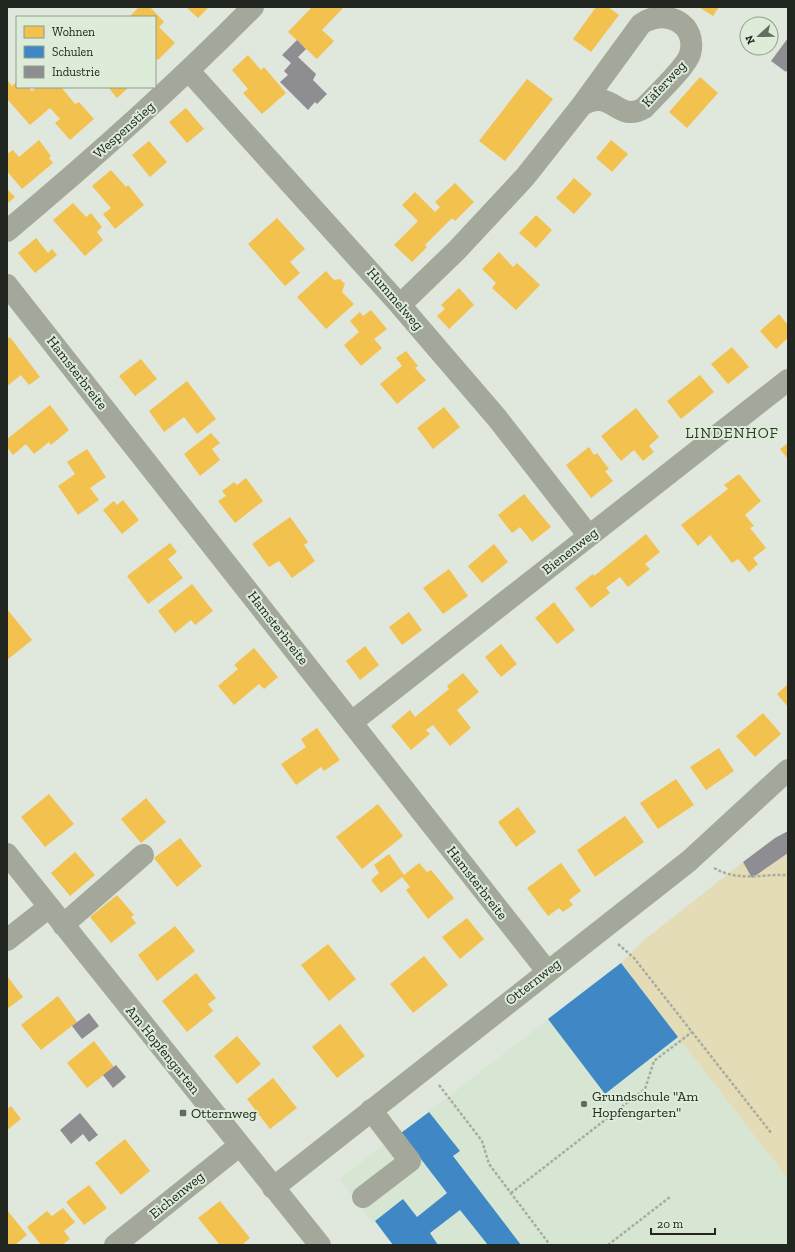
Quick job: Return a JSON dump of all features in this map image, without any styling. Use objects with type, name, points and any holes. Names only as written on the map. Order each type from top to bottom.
[{"type":"street","name":"Wespenstieg","points":[[7,231],[85,166],[189,71],[253,7]]},
{"type":"street","name":"Käferweg","points":[[400,305],[491,214],[525,177],[582,105],[636,30],[645,22],[656,16],[665,16],[677,21],[688,30],[691,45],[688,60],[644,108],[636,111],[624,111],[600,99],[594,99],[582,105]]},
{"type":"street","name":"Hummelweg","points":[[189,71],[400,305],[496,418],[589,536]]},
{"type":"street","name":"Hamsterbreite","points":[[7,285],[547,971]]},
{"type":"street","name":"Bienenweg","points":[[352,722],[788,380]]},
{"type":"street","name":"Otternweg","points":[[273,1188],[698,852],[788,770]]},
{"type":"street","name":"Am Hopfengarten","points":[[7,854],[239,1146],[320,1245]]},
{"type":"street","points":[[63,925],[144,855]]},
{"type":"street","points":[[7,940],[49,907]]},
{"type":"street","points":[[363,1197],[410,1161],[371,1110]]},
{"type":"street","name":"Eichenweg","points":[[114,1245],[239,1146]]},
{"type":"path","points":[[698,852],[709,865],[721,872],[741,877],[788,874]]},
{"type":"path","points":[[602,928],[634,958],[772,1134]]},
{"type":"path","points":[[511,1193],[645,1089],[654,1061],[692,1032]]},
{"type":"path","points":[[425,1067],[482,1141],[489,1164],[550,1245]]},
{"type":"path","points":[[608,1245],[670,1197]]},
{"type":"shaded area","points":[[788,853],[788,1179],[621,963],[644,940],[743,862],[752,878]]},
{"type":"shaded area","name":"Grundschule \"Am Hopfengarten\"","points":[[621,963],[788,1179],[788,1245],[393,1245],[375,1221],[373,1223],[339,1179]]},
{"type":"building: Wohnen","points":[[139,7],[150,7],[164,22],[159,27],[175,43],[158,60],[156,59],[156,16],[130,16]]},
{"type":"building: Wohnen","points":[[186,7],[209,7],[198,18]]},
{"type":"building: Wohnen","points":[[312,7],[344,7],[322,30],[334,41],[317,59],[288,32]]},
{"type":"building: Wohnen","points":[[596,7],[608,7],[619,15],[591,52],[573,39]]},
{"type":"building: Wohnen","points":[[699,7],[719,7],[713,16]]},
{"type":"building: Wohnen","points":[[248,55],[261,70],[264,67],[286,93],[262,114],[243,93],[248,89],[232,70]]},
{"type":"building: Wohnen","points":[[700,77],[718,93],[687,128],[669,112]]},
{"type":"building: Wohnen","points":[[527,79],[553,99],[505,161],[479,141]]},
{"type":"building: Wohnen","points":[[7,80],[12,86],[16,82],[16,88],[29,88],[32,91],[36,88],[62,88],[75,104],[79,102],[94,119],[70,140],[55,123],[60,119],[50,108],[30,125],[7,99]]},
{"type":"building: Wohnen","points":[[109,88],[128,88],[117,98]]},
{"type":"building: Wohnen","points":[[186,108],[204,129],[187,143],[169,122]]},
{"type":"building: Wohnen","points":[[39,140],[51,156],[49,158],[53,163],[22,189],[7,171],[7,154],[13,150],[19,157]]},
{"type":"building: Wohnen","points":[[611,140],[628,154],[612,172],[596,158]]},
{"type":"building: Wohnen","points":[[149,141],[167,162],[150,177],[132,155]]},
{"type":"building: Wohnen","points":[[111,170],[126,187],[128,185],[144,205],[115,229],[103,214],[111,208],[92,186]]},
{"type":"building: Wohnen","points":[[574,178],[592,194],[574,214],[556,198]]},
{"type":"building: Wohnen","points":[[455,183],[474,202],[455,221],[452,218],[425,245],[427,247],[412,262],[394,245],[418,221],[402,205],[415,192],[435,212],[440,207],[435,202]]},
{"type":"building: Wohnen","points":[[8,190],[15,197],[7,204],[7,191]]},
{"type":"building: Wohnen","points":[[73,203],[86,217],[91,213],[102,227],[97,232],[103,240],[85,256],[53,220]]},
{"type":"building: Wohnen","points":[[536,215],[552,230],[536,248],[519,233]]},
{"type":"building: Wohnen","points":[[277,218],[305,249],[290,262],[300,273],[285,286],[248,244]]},
{"type":"building: Wohnen","points":[[36,238],[48,253],[52,249],[57,255],[35,273],[18,253]]},
{"type":"building: Wohnen","points":[[499,252],[513,267],[517,263],[540,285],[516,310],[492,288],[496,283],[482,269]]},
{"type":"building: Wohnen","points":[[326,271],[334,280],[340,279],[345,284],[342,292],[354,304],[326,329],[297,297]]},
{"type":"building: Wohnen","points":[[459,288],[474,305],[449,329],[437,316],[445,309],[441,305]]},
{"type":"building: Wohnen","points":[[371,310],[387,329],[374,339],[382,348],[361,366],[344,345],[359,332],[350,321],[360,312],[363,316]]},
{"type":"building: Wohnen","points":[[779,314],[788,325],[788,338],[776,349],[760,331]]},
{"type":"building: Wohnen","points":[[10,337],[40,377],[29,385],[21,375],[7,386],[7,339]]},
{"type":"building: Wohnen","points":[[732,347],[749,367],[728,384],[711,364]]},
{"type":"building: Wohnen","points":[[406,351],[418,366],[415,368],[426,380],[397,404],[380,384],[402,366],[396,358]]},
{"type":"building: Wohnen","points":[[141,359],[157,379],[135,396],[119,376]]},
{"type":"building: Wohnen","points":[[700,375],[714,392],[681,419],[667,401]]},
{"type":"building: Wohnen","points":[[187,381],[216,419],[197,434],[184,417],[164,432],[149,411]]},
{"type":"building: Wohnen","points":[[50,405],[69,430],[51,445],[49,442],[34,454],[26,444],[13,455],[7,447],[7,439]]},
{"type":"building: Wohnen","points":[[444,407],[460,427],[433,449],[417,428]]},
{"type":"building: Wohnen","points":[[636,408],[659,437],[649,446],[654,452],[643,461],[634,450],[621,461],[601,436]]},
{"type":"building: Wohnen","points":[[211,433],[220,443],[212,449],[220,460],[200,476],[184,454]]},
{"type":"building: Wohnen","points":[[788,443],[788,459],[780,449]]},
{"type":"building: Wohnen","points":[[589,447],[594,455],[597,453],[609,469],[605,471],[613,481],[591,498],[566,465]]},
{"type":"building: Wohnen","points":[[87,449],[106,477],[90,488],[99,500],[78,515],[58,486],[75,474],[67,462]]},
{"type":"building: Wohnen","points":[[739,474],[761,501],[745,515],[754,526],[750,528],[766,548],[753,558],[758,564],[749,572],[738,559],[732,563],[710,535],[698,546],[681,525],[728,489],[724,485]]},
{"type":"building: Wohnen","points":[[246,478],[263,501],[235,523],[218,501],[226,496],[222,491],[234,482],[237,485]]},
{"type":"building: Wohnen","points":[[524,494],[551,527],[532,542],[520,527],[512,533],[498,515]]},
{"type":"building: Wohnen","points":[[123,500],[139,520],[122,534],[103,510],[114,501],[117,505]]},
{"type":"building: Wohnen","points":[[290,517],[308,542],[304,545],[315,561],[292,578],[279,561],[269,567],[252,544]]},
{"type":"building: Wohnen","points":[[646,534],[660,552],[645,564],[650,569],[628,587],[620,577],[606,588],[610,593],[591,608],[575,588],[593,574],[594,576]]},
{"type":"building: Wohnen","points":[[170,543],[177,552],[168,559],[183,578],[148,604],[127,576]]},
{"type":"building: Wohnen","points":[[494,544],[508,562],[482,583],[468,566]]},
{"type":"building: Wohnen","points":[[449,569],[468,596],[443,614],[423,588]]},
{"type":"building: Wohnen","points":[[192,584],[213,611],[195,625],[191,620],[175,633],[158,611]]},
{"type":"building: Wohnen","points":[[554,602],[575,630],[557,644],[535,618]]},
{"type":"building: Wohnen","points":[[7,609],[32,640],[7,660]]},
{"type":"building: Wohnen","points":[[409,612],[422,630],[402,645],[389,627]]},
{"type":"building: Wohnen","points":[[501,644],[517,664],[501,677],[485,657]]},
{"type":"building: Wohnen","points":[[365,646],[379,665],[360,680],[346,661]]},
{"type":"building: Wohnen","points":[[254,648],[278,677],[264,689],[259,684],[234,705],[218,686],[238,669],[234,665]]},
{"type":"building: Wohnen","points":[[463,673],[479,692],[457,710],[471,728],[450,746],[433,725],[426,730],[430,734],[411,750],[391,726],[410,710],[415,717],[449,689],[447,686]]},
{"type":"building: Wohnen","points":[[788,684],[788,707],[777,694]]},
{"type":"building: Wohnen","points":[[763,713],[781,734],[755,757],[736,736]]},
{"type":"building: Wohnen","points":[[317,728],[340,760],[324,771],[321,767],[296,785],[281,764],[306,747],[301,739]]},
{"type":"building: Wohnen","points":[[719,748],[734,771],[706,790],[690,767]]},
{"type":"building: Wohnen","points":[[676,779],[694,805],[658,829],[640,803]]},
{"type":"building: Wohnen","points":[[49,794],[74,824],[45,847],[21,817]]},
{"type":"building: Wohnen","points":[[146,798],[166,822],[141,843],[121,819]]},
{"type":"building: Wohnen","points":[[378,804],[403,836],[362,869],[336,837]]},
{"type":"building: Wohnen","points":[[518,807],[536,832],[516,847],[498,822]]},
{"type":"building: Wohnen","points":[[625,816],[644,842],[595,877],[577,850]]},
{"type":"building: Wohnen","points":[[180,838],[202,866],[177,887],[154,858]]},
{"type":"building: Wohnen","points":[[75,852],[95,875],[70,896],[51,873]]},
{"type":"building: Wohnen","points":[[389,854],[404,875],[419,863],[427,872],[431,870],[454,898],[428,919],[406,890],[410,887],[402,877],[381,893],[371,880],[379,873],[374,865]]},
{"type":"building: Wohnen","points":[[561,863],[581,891],[569,900],[573,905],[563,912],[559,908],[548,916],[527,888]]},
{"type":"building: Wohnen","points":[[117,895],[134,915],[131,917],[136,923],[111,943],[90,917]]},
{"type":"building: Wohnen","points":[[467,918],[484,939],[460,959],[442,937]]},
{"type":"building: Wohnen","points":[[175,926],[195,951],[157,981],[138,955]]},
{"type":"building: Wohnen","points":[[328,944],[356,979],[329,1001],[301,965]]},
{"type":"building: Wohnen","points":[[424,956],[448,985],[413,1013],[390,984]]},
{"type":"building: Wohnen","points":[[196,973],[216,998],[208,1004],[213,1011],[187,1032],[162,1001]]},
{"type":"building: Wohnen","points":[[7,976],[23,997],[7,1009]]},
{"type":"building: Wohnen","points":[[58,996],[77,1022],[41,1050],[21,1025]]},
{"type":"building: Wohnen","points":[[340,1024],[365,1056],[337,1078],[312,1047]]},
{"type":"building: Wohnen","points":[[237,1036],[261,1064],[237,1084],[214,1056]]},
{"type":"building: Wohnen","points":[[94,1041],[114,1067],[87,1088],[67,1063]]},
{"type":"building: Wohnen","points":[[273,1078],[297,1108],[270,1129],[247,1099]]},
{"type":"building: Wohnen","points":[[11,1106],[21,1119],[7,1130],[7,1109]]},
{"type":"building: Wohnen","points":[[125,1139],[150,1171],[121,1195],[95,1163]]},
{"type":"building: Wohnen","points":[[89,1185],[107,1208],[84,1225],[66,1202]]},
{"type":"building: Wohnen","points":[[220,1201],[250,1238],[242,1245],[220,1245],[198,1218]]},
{"type":"building: Wohnen","points":[[63,1208],[75,1222],[64,1231],[70,1239],[62,1245],[41,1245],[27,1227],[47,1211],[52,1216]]},
{"type":"building: Wohnen","points":[[7,1210],[27,1235],[15,1245],[7,1245]]},
{"type":"building: Schulen","points":[[621,963],[678,1037],[605,1094],[548,1019]]},
{"type":"building: Schulen","points":[[429,1112],[460,1151],[453,1156],[521,1245],[488,1245],[460,1210],[430,1233],[438,1245],[393,1245],[375,1221],[403,1199],[417,1217],[447,1193],[401,1133]]},
{"type":"building: Industrie","points":[[788,38],[788,69],[786,72],[771,61],[775,56],[779,56],[779,50]]},
{"type":"building: Industrie","points":[[297,40],[306,49],[298,57],[316,74],[313,80],[327,94],[317,104],[315,102],[308,110],[280,82],[288,75],[284,71],[291,63],[282,55]]},
{"type":"building: Industrie","points":[[788,831],[788,853],[752,878],[743,862],[775,838]]},
{"type":"building: Industrie","points":[[89,1013],[99,1026],[82,1039],[72,1026]]},
{"type":"building: Industrie","points":[[116,1065],[126,1077],[113,1088],[103,1075]]},
{"type":"building: Industrie","points":[[80,1113],[98,1135],[89,1142],[83,1134],[71,1144],[60,1130]]},
{"type":"place","name":"Grundschule \"Am Hopfengarten\"","points":[[584,1104]]},
{"type":"place","name":"Otternweg","points":[[183,1113]]},
{"type":"district","name":"LINDENHOF","points":[[732,433]]}]
